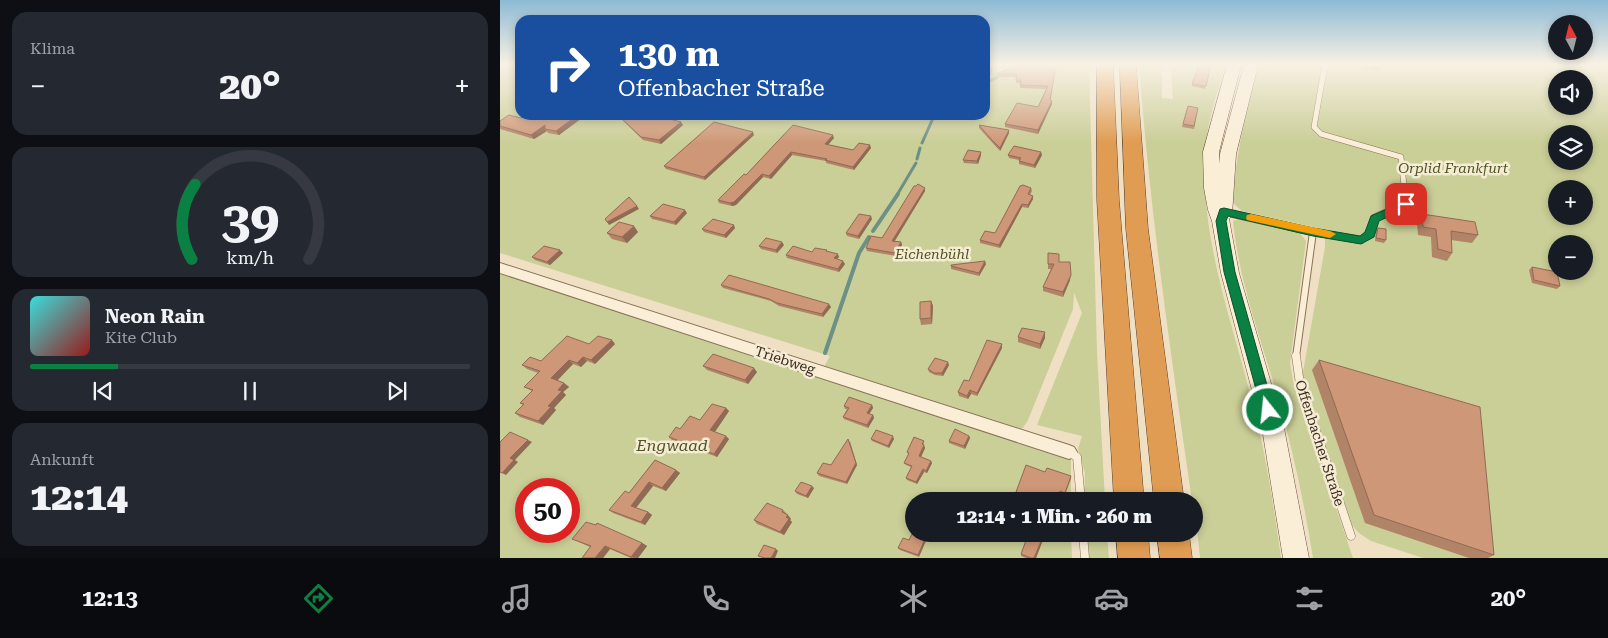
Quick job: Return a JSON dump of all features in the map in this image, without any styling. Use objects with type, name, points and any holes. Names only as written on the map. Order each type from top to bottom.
[{"type":"highway","points":[[1106,91],[1108,200],[1128,492]]},
{"type":"highway","points":[[1128,91],[1128,117],[1148,332],[1168,492]]},
{"type":"highway","points":[[1133,542],[1134,558]]},
{"type":"highway","points":[[1174,542],[1176,558]]},
{"type":"main road","points":[[1227,91],[1211,152],[1212,188],[1220,214],[1230,272],[1273,428],[1296,558]]},
{"type":"main road","points":[[1220,214],[1228,154],[1244,91]]},
{"type":"street","name":"Triebweg","points":[[500,268],[1069,452]]},
{"type":"lane","points":[[1220,214],[1361,240],[1370,234],[1374,218],[1406,204],[1401,157],[1321,134],[1314,127],[1320,91]]},
{"type":"lane","name":"Offenbacher Straße","points":[[1313,232],[1296,358],[1300,384],[1351,536]]},
{"type":"lane","points":[[1069,452],[1077,457],[1080,492]]},
{"type":"lane","points":[[1084,542],[1085,558]]},
{"type":"green space","name":"Eichenbühl","points":[[500,91],[515,91],[515,120],[990,120],[990,91],[1090,91],[1097,352],[1105,492],[1084,492],[1085,473],[1078,449],[1082,436],[1037,425],[1082,313],[1074,293],[1073,309],[1028,420],[1023,428],[1019,429],[824,367],[830,356],[500,253]]},
{"type":"green space","points":[[1141,91],[1162,91],[1162,98],[1173,99],[1173,91],[1217,91],[1206,142],[1205,177],[1207,211],[1219,279],[1263,449],[1281,558],[1200,558],[1198,542],[1203,542],[1203,492],[1191,492],[1176,392],[1149,175]]},
{"type":"green space","name":"Orplid Frankfurt","points":[[1252,91],[1548,91],[1548,115],[1593,115],[1593,91],[1608,91],[1608,558],[1423,558],[1371,541],[1359,533],[1352,525],[1302,378],[1325,247],[1325,234],[1318,228],[1242,211],[1233,203],[1239,151]]},
{"type":"green space","points":[[1239,219],[1300,233],[1306,241],[1290,363],[1293,381],[1353,558],[1313,558],[1302,495],[1287,432],[1250,307],[1240,264],[1233,221]]},
{"type":"green space","name":"Engwaad","points":[[500,273],[1071,458],[1071,492],[905,492],[905,542],[1071,542],[1072,558],[500,558]]},
{"type":"green space","points":[[1088,542],[1108,542],[1109,558],[1089,558]]},
{"type":"building","points":[[1046,91],[1052,91],[1050,100],[1052,101],[1038,130],[1005,124],[1017,103],[1038,107]]},
{"type":"building","points":[[1188,106],[1198,108],[1194,126],[1183,124]]},
{"type":"building","points":[[509,115],[515,116],[515,120],[571,120],[556,131],[545,129],[545,125],[531,135],[500,126],[500,121]]},
{"type":"building","points":[[623,120],[674,120],[681,122],[659,140],[641,137]]},
{"type":"building","points":[[714,122],[753,132],[704,177],[664,166]]},
{"type":"building","points":[[793,125],[833,135],[825,144],[853,150],[859,143],[870,145],[853,167],[825,160],[827,159],[791,152],[769,176],[762,174],[734,202],[718,200],[744,174],[746,175]]},
{"type":"building","points":[[979,125],[1009,130],[1000,148],[991,139]]},
{"type":"building","points":[[1014,146],[1041,152],[1034,165],[1019,161],[1021,158],[1008,155]]},
{"type":"building","points":[[968,150],[981,152],[977,161],[963,160]]},
{"type":"building","points":[[918,184],[925,188],[892,241],[901,242],[895,253],[866,248],[871,236],[882,238],[914,186]]},
{"type":"building","points":[[1023,185],[1031,188],[1028,194],[1033,196],[1028,205],[1022,204],[999,245],[980,240],[985,231],[995,233],[1020,186]]},
{"type":"building","points":[[629,197],[637,206],[607,222],[605,219]]},
{"type":"building","points":[[663,204],[685,210],[674,222],[650,216]]},
{"type":"building","points":[[859,214],[871,216],[858,236],[846,233]]},
{"type":"building","points":[[1422,214],[1475,222],[1478,235],[1451,231],[1452,253],[1438,249],[1436,229],[1423,227]]},
{"type":"building","points":[[713,219],[734,225],[724,235],[702,229]]},
{"type":"building","points":[[619,222],[634,226],[622,237],[607,233]]},
{"type":"building","points":[[1378,228],[1386,229],[1386,240],[1376,238]]},
{"type":"building","points":[[766,238],[782,242],[776,250],[759,246]]},
{"type":"building","points":[[544,246],[560,250],[547,262],[532,257]]},
{"type":"building","points":[[793,246],[812,252],[815,248],[827,250],[838,254],[834,258],[843,261],[838,269],[786,255]]},
{"type":"building","points":[[1048,253],[1059,254],[1059,262],[1070,262],[1071,275],[1063,292],[1043,287],[1054,264],[1048,264]]},
{"type":"building","points":[[985,261],[979,273],[951,266],[951,265]]},
{"type":"building","points":[[1532,267],[1548,270],[1548,280],[1559,280],[1560,286],[1534,280]]},
{"type":"building","points":[[729,275],[829,304],[822,314],[777,303],[721,285]]},
{"type":"building","points":[[931,301],[931,318],[920,319],[920,302]]},
{"type":"building","points":[[1022,328],[1045,332],[1040,344],[1018,337]]},
{"type":"building","points":[[567,336],[589,344],[598,336],[612,340],[591,360],[583,357],[577,363],[569,360],[551,378],[564,383],[558,390],[562,391],[548,406],[551,407],[538,421],[515,413],[524,404],[520,403],[533,390],[524,387],[540,371],[522,365],[530,357],[541,361]]},
{"type":"building","points":[[987,340],[1002,344],[977,393],[970,390],[967,396],[958,392],[964,380],[969,381]]},
{"type":"building","points":[[713,354],[754,368],[745,380],[703,366]]},
{"type":"building","points":[[935,358],[948,362],[942,373],[934,373],[928,369]]},
{"type":"building","points":[[1319,360],[1480,407],[1494,555],[1374,515]]},
{"type":"building","points":[[849,397],[872,405],[867,413],[873,415],[867,425],[843,417],[849,408],[844,406]]},
{"type":"building","points":[[712,404],[726,408],[710,430],[726,436],[714,454],[669,437],[676,427],[680,429],[690,416],[700,420]]},
{"type":"building","points":[[955,429],[969,436],[964,446],[949,441]]},
{"type":"building","points":[[876,430],[893,436],[888,446],[871,439]]},
{"type":"building","points":[[510,432],[528,440],[510,458],[514,460],[502,473],[500,472],[500,442]]},
{"type":"building","points":[[914,437],[924,441],[919,456],[931,461],[926,471],[923,469],[916,482],[906,478],[912,466],[904,463]]},
{"type":"building","points":[[848,439],[856,463],[846,482],[817,473],[823,463],[831,465]]},
{"type":"building","points":[[655,460],[676,470],[662,488],[649,482],[631,506],[648,512],[641,522],[609,510],[625,491],[629,493]]},
{"type":"building","points":[[1026,465],[1045,472],[1047,468],[1071,476],[1065,492],[1016,492]]},
{"type":"building","points":[[801,482],[812,486],[806,496],[795,491]]},
{"type":"building","points":[[767,503],[783,510],[782,512],[788,515],[786,517],[789,519],[780,532],[754,520]]},
{"type":"building","points":[[586,522],[596,525],[597,523],[642,543],[631,557],[605,546],[595,558],[582,558],[591,546],[580,542],[580,529]]},
{"type":"building","points":[[903,538],[905,542],[924,542],[918,555],[898,548]]},
{"type":"building","points":[[1025,542],[1041,542],[1034,558],[1021,554]]},
{"type":"building","points":[[764,545],[776,549],[771,558],[758,556]]},
{"type":"waterway","points":[[922,143],[932,120]]},
{"type":"waterway","points":[[917,159],[920,148]]},
{"type":"waterway","points":[[897,195],[916,163]]},
{"type":"waterway","points":[[873,231],[898,194]]},
{"type":"waterway","points":[[825,353],[859,253],[869,237]]},
{"type":"slow traffic","points":[[1251,218],[1330,234]]},
{"type":"route","points":[[1268,410],[1230,272],[1221,221],[1224,212],[1313,232],[1361,240],[1370,234],[1374,218],[1406,204]]}]
